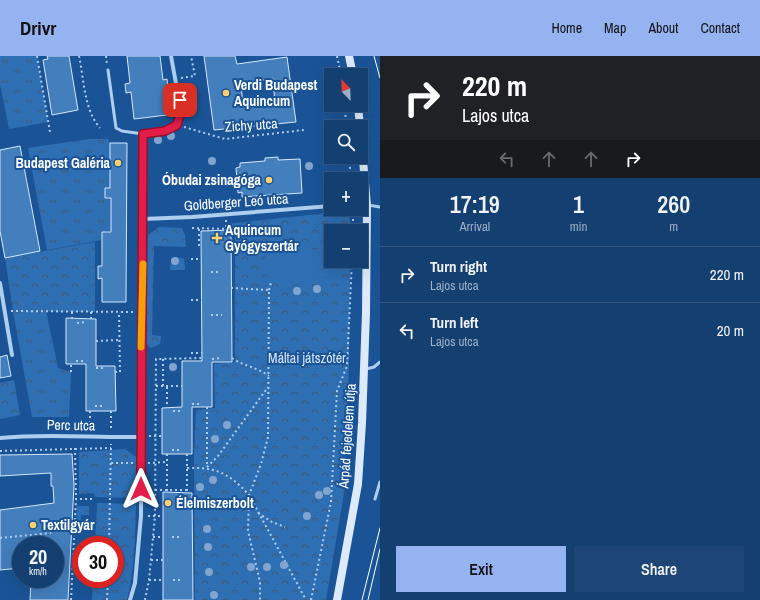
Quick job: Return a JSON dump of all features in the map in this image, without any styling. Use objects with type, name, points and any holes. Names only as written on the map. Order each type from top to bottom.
[{"type":"street","points":[[130,600],[135,583],[139,550],[143,134],[165,131],[177,125],[181,111],[171,56]]},
{"type":"street","points":[[349,56],[352,68]]},
{"type":"street","name":"Árpád fejedelem útja","points":[[358,112],[362,172]]},
{"type":"street","name":"Goldberger Leó utca","points":[[143,219],[192,217],[324,207]]},
{"type":"street","name":"Árpád fejedelem útja","points":[[337,600],[358,484],[364,370],[364,216]]},
{"type":"street","points":[[0,283],[12,355]]},
{"type":"street","name":"Perc utca","points":[[0,438],[27,435],[141,437]]},
{"type":"lane","points":[[108,70],[116,128],[122,131],[143,134]]},
{"type":"lane","points":[[368,205],[380,207]]},
{"type":"lane","points":[[364,370],[374,367],[380,362]]},
{"type":"lane","points":[[375,499],[380,482]]},
{"type":"path","points":[[37,56],[50,132]]},
{"type":"path","points":[[79,56],[90,109],[94,121],[100,128]]},
{"type":"path","points":[[176,79],[195,76],[191,56]]},
{"type":"path","points":[[337,56],[340,68]]},
{"type":"path","name":"Zichy utca","points":[[177,125],[226,139],[304,130]]},
{"type":"path","points":[[192,228],[232,229],[231,245]]},
{"type":"path","points":[[199,229],[199,247],[201,247]]},
{"type":"path","points":[[191,259],[201,259]]},
{"type":"path","points":[[311,600],[331,502],[338,391],[347,366],[352,268]]},
{"type":"path","points":[[211,272],[221,272]]},
{"type":"path","points":[[260,600],[260,582],[248,531],[249,495],[261,464],[268,438],[269,290],[271,282]]},
{"type":"path","points":[[232,288],[269,290]]},
{"type":"path","points":[[191,300],[202,300]]},
{"type":"path","points":[[5,311],[142,312]]},
{"type":"path","points":[[72,312],[72,318]]},
{"type":"path","points":[[91,312],[91,319]]},
{"type":"path","points":[[115,372],[120,372],[119,312]]},
{"type":"path","points":[[211,315],[222,315]]},
{"type":"path","points":[[77,323],[86,322]]},
{"type":"path","points":[[96,341],[120,340]]},
{"type":"path","points":[[191,353],[202,353]]},
{"type":"path","points":[[145,600],[149,580],[155,516],[156,359],[188,360],[202,358]]},
{"type":"path","points":[[212,358],[222,358]]},
{"type":"path","points":[[232,358],[238,362],[259,369],[269,376]]},
{"type":"path","points":[[163,359],[163,386]]},
{"type":"path","points":[[76,361],[86,361]]},
{"type":"path","points":[[71,364],[71,372]]},
{"type":"path","points":[[96,368],[106,368]]},
{"type":"path","points":[[156,386],[182,386]]},
{"type":"path","points":[[167,386],[167,408]]},
{"type":"path","points":[[208,467],[218,456],[269,386]]},
{"type":"path","points":[[192,404],[202,404]]},
{"type":"path","points":[[95,406],[105,406]]},
{"type":"path","points":[[207,407],[208,467]]},
{"type":"path","points":[[90,411],[90,423]]},
{"type":"path","points":[[109,536],[111,448],[110,411]]},
{"type":"path","points":[[173,411],[182,411]]},
{"type":"path","points":[[156,436],[162,436]]},
{"type":"path","points":[[71,600],[76,499],[75,448]]},
{"type":"path","points":[[0,451],[111,448]]},
{"type":"path","points":[[172,450],[182,450]]},
{"type":"path","points":[[167,454],[167,491]]},
{"type":"path","points":[[155,490],[187,492],[187,454]]},
{"type":"path","points":[[187,468],[208,467],[227,475],[240,485],[249,495],[306,600]]},
{"type":"path","points":[[76,499],[93,500]]},
{"type":"path","points":[[258,512],[272,522],[285,526]]},
{"type":"path","points":[[155,516],[163,516]]},
{"type":"path","points":[[0,538],[51,533]]},
{"type":"path","points":[[153,537],[163,537]]},
{"type":"path","points":[[172,537],[182,537]]},
{"type":"path","points":[[151,560],[163,560]]},
{"type":"path","points":[[149,580],[163,580]]},
{"type":"path","points":[[173,580],[183,580]]},
{"type":"path","points":[[107,600],[108,588]]},
{"type":"green space","points":[[0,56],[37,56],[48,122],[9,129],[0,84]]},
{"type":"green space","points":[[90,139],[108,139],[110,143],[110,188],[105,188],[105,197],[111,198],[111,231],[102,232],[102,240],[47,250],[28,148]]},
{"type":"green space","name":"Máltai játszótér","points":[[324,213],[324,216],[349,216],[350,224],[324,224],[324,268],[350,268],[349,363],[345,487],[326,600],[195,600],[194,456],[196,410],[215,408],[214,364],[235,362],[235,229],[227,228],[227,224]]},
{"type":"green space","points":[[159,227],[182,228],[185,235],[186,247],[154,246],[152,335],[161,336],[160,344],[151,348],[146,344],[148,235]]},
{"type":"green space","points":[[95,242],[95,312],[13,311],[5,258]]},
{"type":"green space","points":[[324,248],[324,268],[327,268],[328,277],[268,282],[266,254]]},
{"type":"green space","points":[[176,257],[184,259],[185,270],[170,270],[171,260]]},
{"type":"green space","points":[[13,311],[46,311],[58,368],[71,372],[69,417],[32,417]]},
{"type":"green space","points":[[14,380],[20,415],[0,419],[0,383]]},
{"type":"green space","points":[[125,449],[136,457],[136,498],[95,497],[94,493],[79,494],[79,452]]},
{"type":"green space","points":[[97,503],[136,504],[133,565],[127,600],[92,600],[93,588],[124,588],[124,536],[95,536]]},
{"type":"green space","points":[[77,506],[89,506],[89,515],[81,515],[80,534],[76,534]]},
{"type":"building","points":[[47,56],[69,56],[78,110],[52,115],[43,60],[48,59]]},
{"type":"building","points":[[127,56],[160,56],[163,80],[167,79],[168,88],[164,89],[167,115],[134,119],[131,92],[126,93],[125,84],[130,83]]},
{"type":"building","name":"Verdi Budapest Aquincum","points":[[204,56],[235,56],[237,64],[287,57],[296,122],[214,130]],"holes":[[[273,79],[275,105],[243,107],[241,82]]]},
{"type":"building","points":[[110,143],[127,143],[126,302],[102,302],[102,278],[98,279],[98,266],[102,266],[102,232],[111,232],[111,198],[105,198],[105,188],[110,188]]},
{"type":"building","points":[[20,146],[40,251],[5,258],[0,231],[0,150]]},
{"type":"building","name":"Óbudai zsinagóga","points":[[278,157],[278,160],[300,159],[302,193],[242,197],[242,192],[238,193],[236,168],[240,167],[240,163],[265,161],[265,158]]},
{"type":"building","points":[[231,230],[232,362],[212,362],[212,407],[192,407],[192,454],[162,454],[162,408],[182,407],[182,361],[202,361],[201,231]]},
{"type":"building","points":[[66,318],[96,319],[96,366],[115,366],[116,411],[86,411],[86,364],[66,364]]},
{"type":"building","points":[[7,355],[11,376],[0,378],[0,357]]},
{"type":"building","points":[[72,454],[74,485],[68,600],[30,600],[31,588],[64,588],[64,536],[12,536],[12,569],[0,570],[0,510],[54,503],[53,486],[51,486],[51,473],[0,476],[0,455]]},
{"type":"building","points":[[163,492],[192,493],[193,600],[163,600]]},
{"type":"tram line","points":[[374,56],[380,78]]},
{"type":"tram line","points":[[362,600],[380,528]]},
{"type":"tram line","points":[[368,600],[380,549]]},
{"type":"slow traffic","points":[[141,347],[143,264]]},
{"type":"place","name":"Verdi Budapest Aquincum","points":[[226,93]]},
{"type":"place","name":"Budapest Galéria","points":[[118,163]]},
{"type":"place","name":"Óbudai zsinagóga","points":[[269,180]]},
{"type":"place","name":"Aquincum Gyógyszertár","points":[[217,238]]},
{"type":"place","name":"Élelmiszerbolt","points":[[168,503]]},
{"type":"place","name":"Textilgyár","points":[[33,525]]},
{"type":"route","points":[[141,489],[143,134],[165,131],[177,125],[181,111],[180,100]]}]
